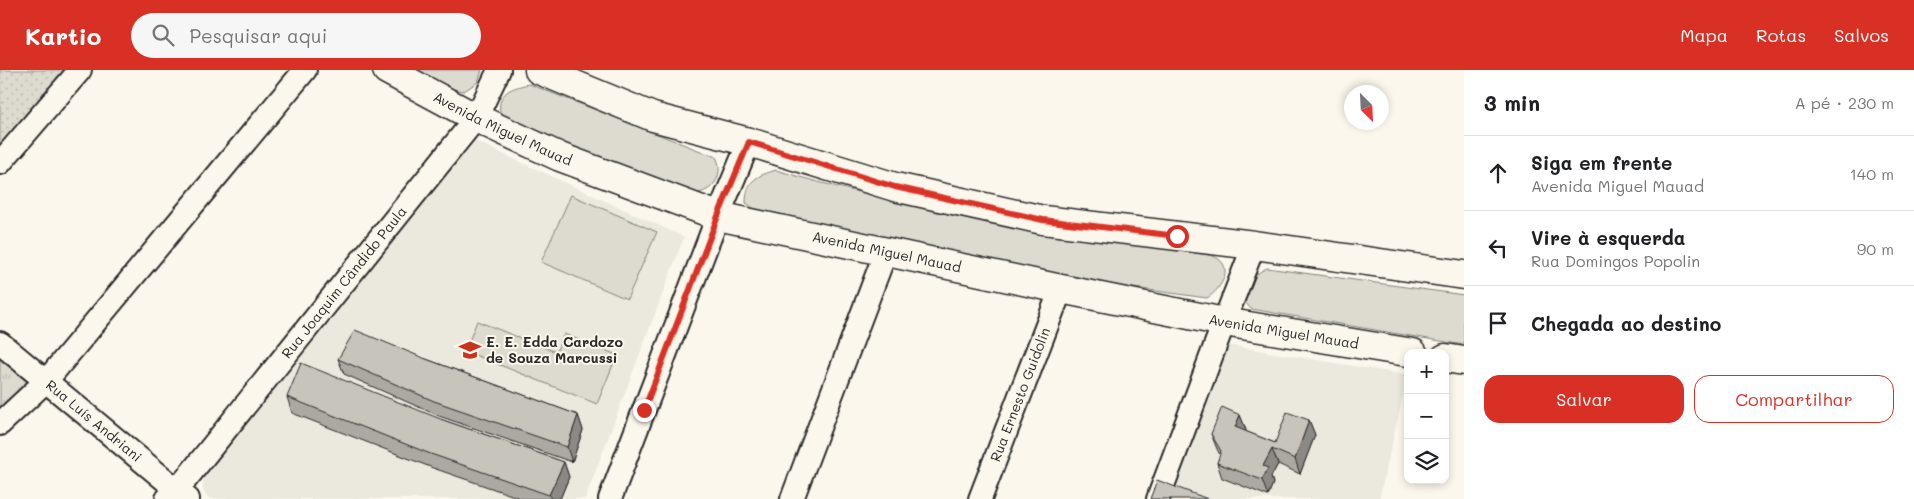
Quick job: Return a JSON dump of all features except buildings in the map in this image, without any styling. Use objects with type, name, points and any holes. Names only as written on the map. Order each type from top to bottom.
[{"type":"street","points":[[0,163],[80,70]]},
{"type":"street","points":[[0,424],[47,380],[305,70]]},
{"type":"street","name":"Avenida Miguel Mauad","points":[[388,70],[476,118],[560,157],[718,216],[1224,322],[1404,352]]},
{"type":"street","name":"Rua Joaquim Cândido Paula","points":[[178,496],[476,118],[499,70]]},
{"type":"street","points":[[539,70],[653,117],[749,142],[895,187],[1043,220],[1254,245],[1464,275]]},
{"type":"street","points":[[610,499],[718,216],[749,142]]},
{"type":"street","points":[[1158,499],[1254,245]]},
{"type":"street","points":[[792,499],[886,251]]},
{"type":"street","name":"Rua Ernesto Guidolin","points":[[980,499],[1061,289]]},
{"type":"street","name":"Rua Luís Andriani","points":[[0,343],[47,380],[178,496]]},
{"type":"street","points":[[1449,359],[1464,361]]},
{"type":"shaded area","name":"E. E. Edda Cardozo de Souza Marcussi","points":[[475,141],[684,237],[585,499],[210,499],[203,491],[204,463]]},
{"type":"shaded area","points":[[1227,345],[1404,374],[1404,392],[1379,499],[1168,499]]},
{"type":"green space","points":[[0,70],[67,70],[0,149]]},
{"type":"green space","points":[[413,70],[482,70],[478,82],[464,91],[456,90]]},
{"type":"green space","points":[[529,84],[716,157],[719,169],[717,180],[710,188],[698,193],[587,153],[501,117],[500,103],[505,93]]},
{"type":"green space","points":[[776,170],[853,191],[931,207],[1210,255],[1222,263],[1225,268],[1225,274],[1220,285],[1207,298],[1120,286],[1030,271],[753,208],[746,203],[750,184],[763,174]]},
{"type":"green space","points":[[571,195],[657,232],[627,299],[541,262]]},
{"type":"green space","points":[[1267,268],[1464,295],[1464,345],[1251,309],[1244,301],[1249,285],[1257,274]]},
{"type":"green space","points":[[477,321],[556,352],[564,334],[617,355],[597,404],[465,351]]},
{"type":"green space","points":[[0,357],[29,383],[0,411]]},
{"type":"place","name":"E. E. Edda Cardozo de Souza Marcussi","points":[[470,350]]},
{"type":"route","points":[[644,410],[718,216],[749,142],[895,187],[1043,220],[1177,236]]}]
